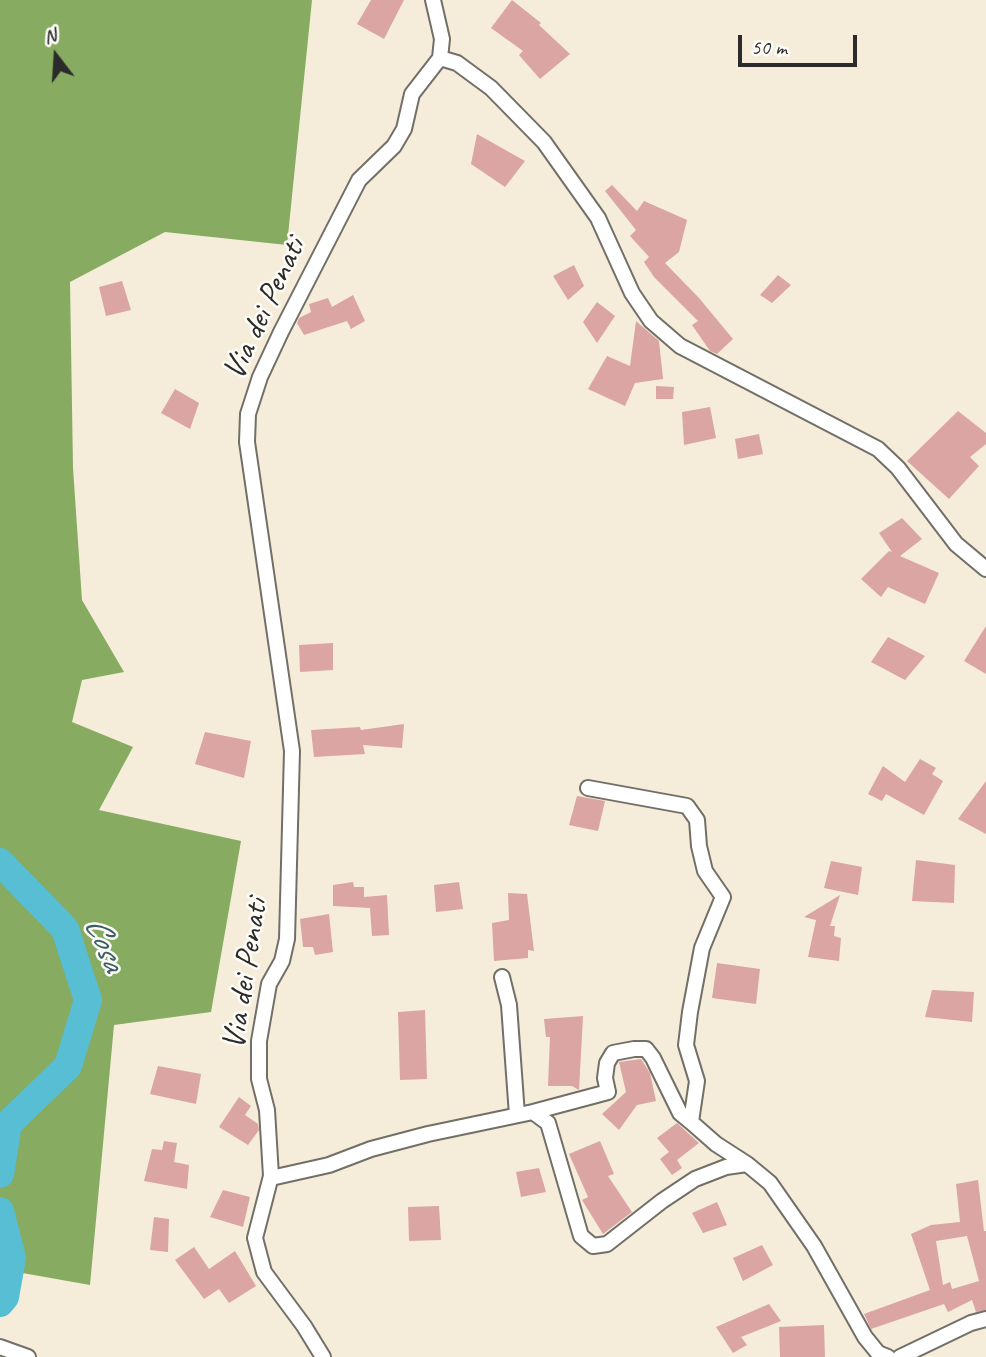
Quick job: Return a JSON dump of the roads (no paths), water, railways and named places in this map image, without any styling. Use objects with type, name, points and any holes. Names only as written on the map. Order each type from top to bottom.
[{"type":"street","points":[[433,0],[442,38],[440,58],[457,63],[491,88],[544,142],[598,218],[632,293],[651,321],[680,346],[878,449],[898,468],[956,544],[986,569]]},
{"type":"street","name":"Via dei Penati","points":[[323,1357],[264,1272],[255,1238],[271,1178],[267,1110],[259,1079],[259,1041],[270,984],[282,961],[287,939],[292,751],[247,442],[248,414],[260,377],[281,332],[359,180],[394,146],[404,129],[412,94],[440,58]]},
{"type":"street","points":[[588,788],[687,806],[697,820],[705,871],[723,897],[702,948],[690,1012],[686,1045],[697,1081],[691,1122]]},
{"type":"street","points":[[502,977],[509,1005],[517,1115]]},
{"type":"street","points":[[271,1178],[328,1165],[371,1149],[428,1133],[533,1112],[608,1092],[607,1063],[613,1053],[646,1049],[680,1114],[770,1183],[814,1246],[865,1337],[878,1353],[888,1357]]},
{"type":"street","points":[[533,1112],[548,1123],[581,1236],[593,1245],[607,1244],[695,1179],[726,1167],[747,1164]]},
{"type":"street","points":[[900,1357],[971,1323],[986,1319]]},
{"type":"street","points":[[0,1347],[28,1357]]},
{"type":"waterway","name":"Cosa","points":[[0,862],[65,929],[88,1000],[68,1066],[8,1124],[0,1174]]},
{"type":"waterway","name":"Cosa","points":[[0,1211],[12,1258],[5,1297],[0,1303]]}]
